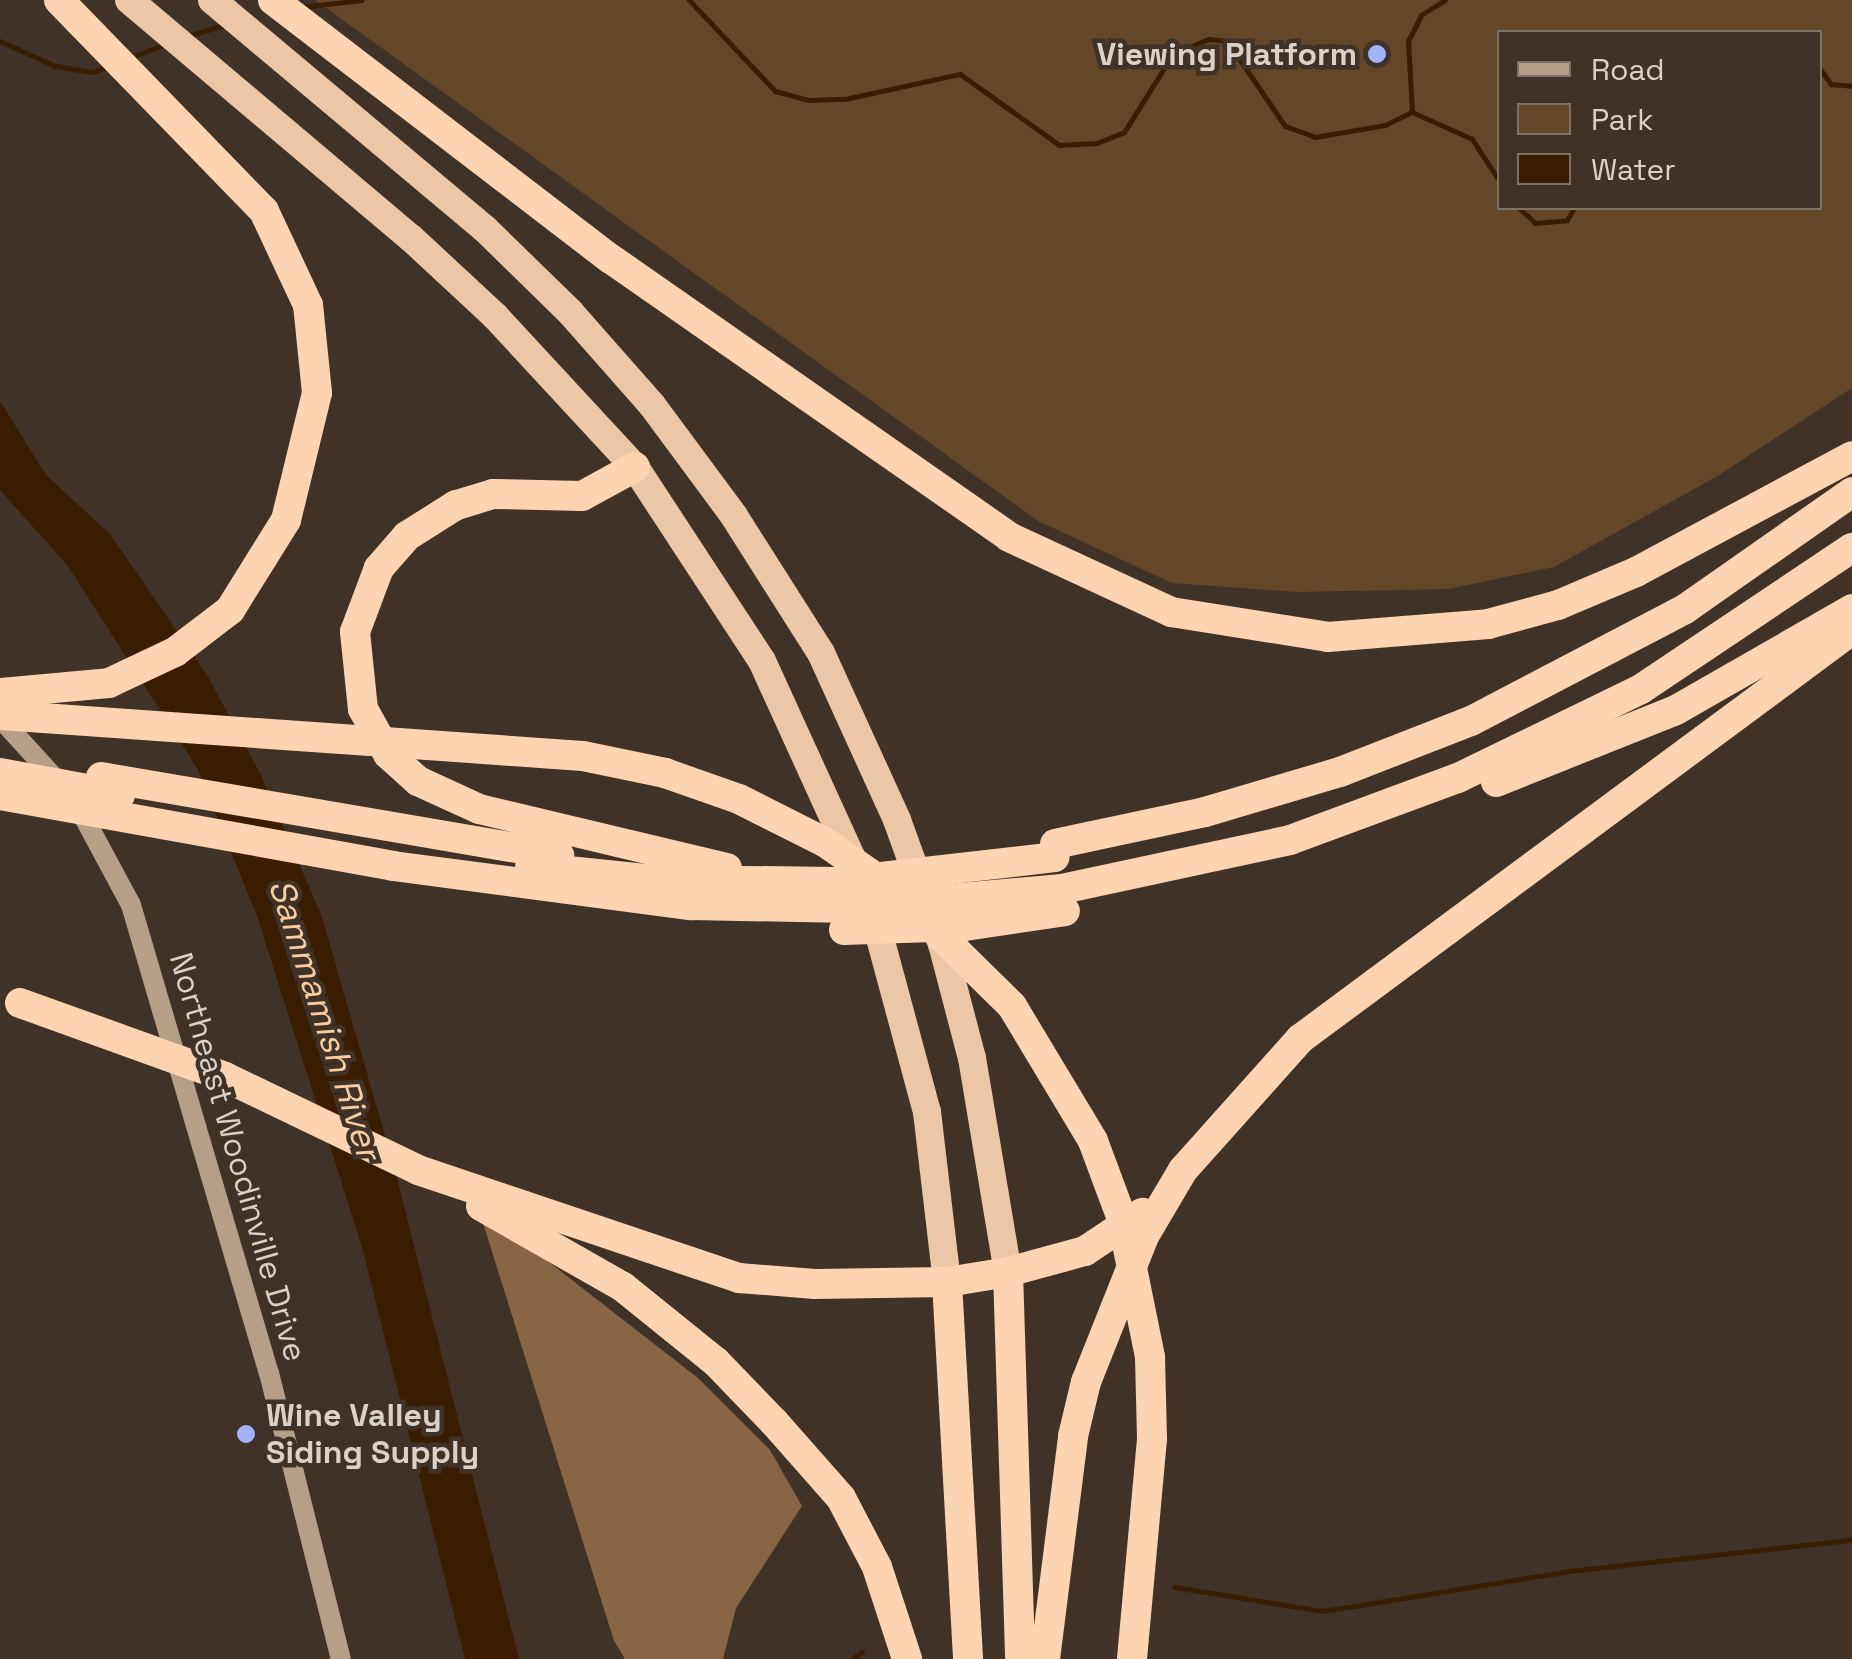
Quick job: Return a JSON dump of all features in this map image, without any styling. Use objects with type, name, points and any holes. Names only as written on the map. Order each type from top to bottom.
[{"type":"highway","points":[[129,0],[495,316],[635,467],[762,661],[822,782],[870,902],[927,1112],[947,1282],[968,1659]]},
{"type":"highway","points":[[212,0],[486,228],[570,312],[652,405],[734,516],[821,654],[897,820],[942,944],[972,1058],[1008,1272],[1020,1659]]},
{"type":"highway","points":[[273,0],[326,45],[611,259],[1008,537],[1098,584],[1171,612],[1328,636],[1488,624],[1558,606],[1636,572],[1852,456]]},
{"type":"highway","points":[[0,693],[73,691],[148,667],[230,610],[272,550],[308,450],[317,393],[314,332],[299,276],[264,211],[170,109],[70,10]]},
{"type":"highway","points":[[635,467],[582,496],[494,494],[456,505],[407,536],[379,568],[355,632],[362,709],[388,754],[418,782],[479,809],[727,868]]},
{"type":"highway","points":[[0,759],[572,857],[727,868],[1055,850],[1340,772],[1470,721],[1685,609],[1852,492]]},
{"type":"highway","points":[[0,773],[476,861],[656,880],[837,882],[1236,818],[1490,730],[1728,601],[1852,515]]},
{"type":"highway","points":[[0,808],[622,912],[844,930],[965,926],[1290,840],[1458,778],[1641,690],[1852,548]]},
{"type":"highway","points":[[1470,792],[1665,691],[1852,567]]},
{"type":"highway","points":[[0,795],[409,868],[690,905],[848,908],[1064,900],[1275,862],[1470,792],[1676,710],[1852,609]]},
{"type":"highway","points":[[10,1000],[225,1077],[551,1231],[739,1278],[947,1282],[1008,1272],[1084,1251],[1146,1210],[1300,1039],[1852,630]]},
{"type":"highway","points":[[0,716],[583,756],[665,773],[739,799],[826,844],[894,890],[945,934],[1022,1022],[1093,1141],[1122,1220],[1150,1357],[1152,1439],[1132,1659]]},
{"type":"highway","points":[[1045,1659],[1073,1436],[1086,1382],[1144,1236],[1183,1170]]},
{"type":"highway","points":[[551,1231],[716,1362],[830,1486],[877,1568],[907,1659]]},
{"type":"main road","name":"Northeast Woodinville Drive","points":[[0,716],[74,800],[114,862],[143,938],[269,1373],[341,1659]]},
{"type":"green space","points":[[315,0],[1852,0],[1852,388],[1716,477],[1554,567],[1449,589],[1296,592],[1172,583],[1038,521]]},
{"type":"shaded area","points":[[478,1207],[698,1378],[770,1450],[802,1506],[736,1608],[723,1659],[625,1659],[614,1641]]},
{"type":"water","name":"Sammamish River","points":[[0,401],[46,475],[110,534],[207,675],[260,773],[322,917],[394,1167],[519,1659],[465,1659],[362,1247],[257,916],[197,768],[68,566],[0,490]]},
{"type":"waterway","points":[[301,7],[362,0]]},
{"type":"waterway","points":[[689,0],[775,91],[808,100],[845,99],[960,74],[1059,145],[1097,143],[1124,132],[1173,54],[1209,39],[1227,41],[1285,126],[1315,137],[1385,125],[1412,112],[1408,41],[1421,15],[1445,0]]},
{"type":"waterway","points":[[185,37],[227,24]]},
{"type":"waterway","points":[[0,41],[55,66],[93,72],[109,66]]},
{"type":"waterway","points":[[129,58],[165,44]]},
{"type":"waterway","points":[[1822,72],[1831,84],[1852,86]]},
{"type":"waterway","points":[[1412,112],[1472,139],[1497,177]]},
{"type":"waterway","points":[[1521,210],[1535,223],[1567,220],[1573,210]]},
{"type":"waterway","points":[[1174,1587],[1323,1611],[1569,1571],[1852,1540]]},
{"type":"waterway","points":[[852,1659],[862,1652]]},
{"type":"place","name":"Viewing Platform","points":[[1377,54]]},
{"type":"place","name":"Wine Valley Siding Supply","points":[[246,1434]]}]
